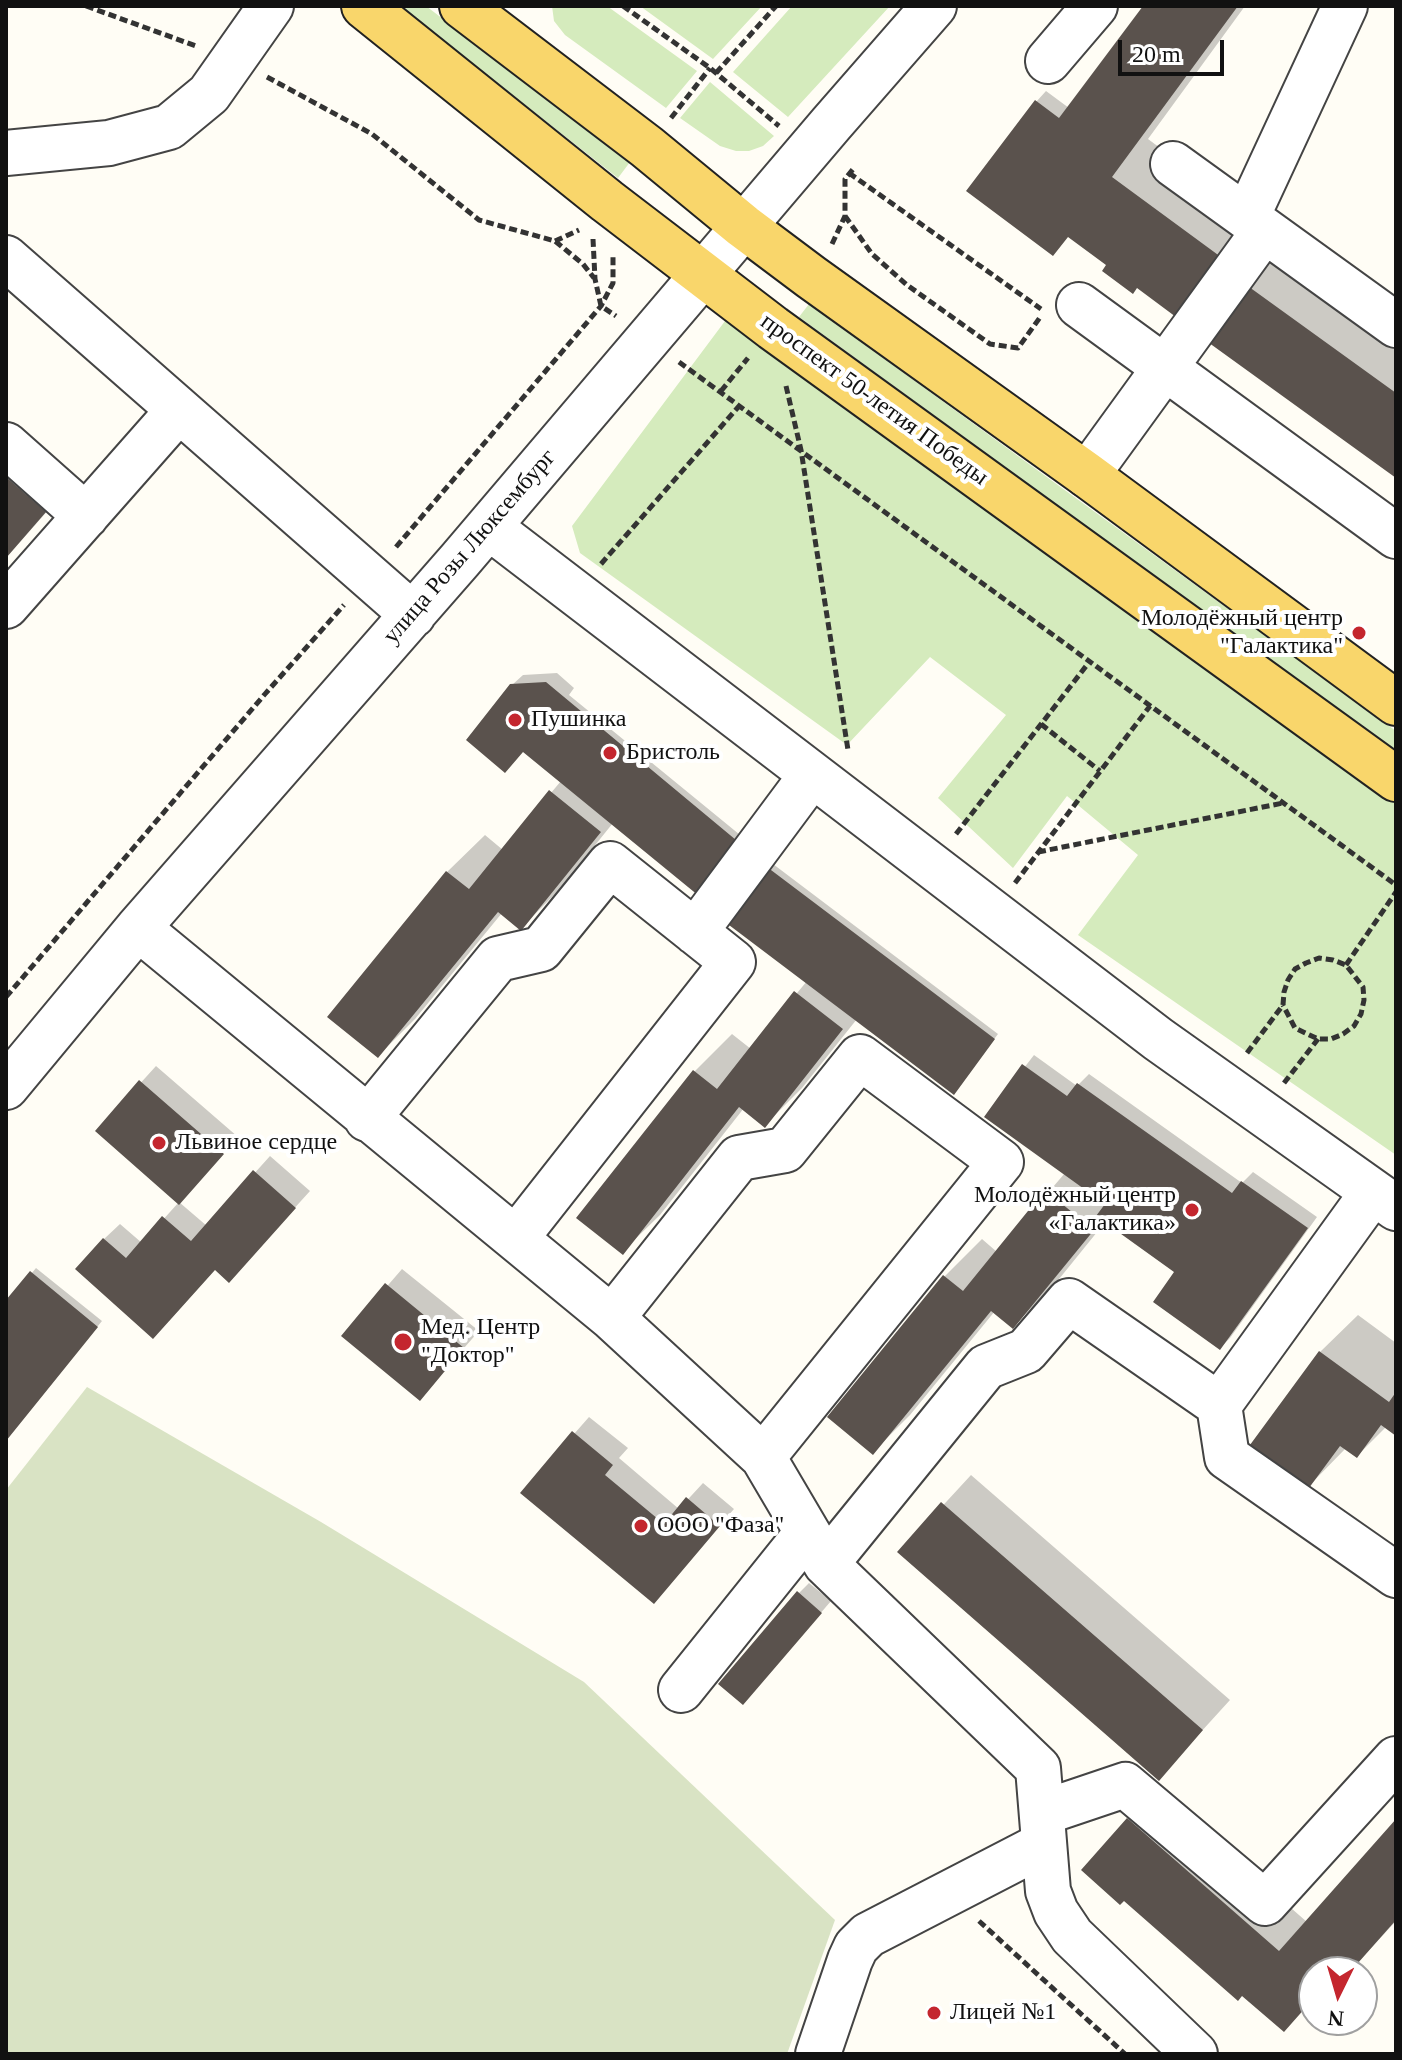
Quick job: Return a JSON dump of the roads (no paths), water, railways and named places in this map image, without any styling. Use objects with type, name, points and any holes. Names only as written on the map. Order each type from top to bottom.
[{"type":"main road","name":"проспект 50-летия Победы","points":[[364,6],[607,201],[773,328],[1396,779]]},
{"type":"main road","points":[[462,6],[647,147],[743,226],[1396,703]]},
{"type":"street","points":[[6,153],[109,143],[169,127],[209,94],[271,6]]},
{"type":"street","name":"улица Розы Люксембург","points":[[6,1086],[138,928],[489,527],[934,6]]},
{"type":"street","points":[[1048,61],[1095,6]]},
{"type":"street","points":[[1087,475],[1164,368],[1256,224],[1345,6]]},
{"type":"street","points":[[1173,164],[1396,325]]},
{"type":"street","points":[[6,258],[413,615]]},
{"type":"street","points":[[1079,305],[1396,536]]},
{"type":"street","points":[[6,606],[178,411]]},
{"type":"street","points":[[6,445],[86,516]]},
{"type":"street","points":[[489,527],[992,912],[1223,1085],[1385,1200],[1219,1405]]},
{"type":"street","points":[[695,932],[811,776]]},
{"type":"street","points":[[367,1119],[498,959],[541,949],[610,864],[733,962],[516,1238]]},
{"type":"street","points":[[138,928],[612,1318],[763,1457],[816,1548],[1038,1768],[1048,1891],[1056,1912],[1072,1936],[1195,2054]]},
{"type":"street","points":[[612,1318],[739,1158],[785,1150],[860,1057],[1001,1162],[763,1457]]},
{"type":"street","points":[[681,1690],[986,1367],[1026,1351],[1069,1301],[1219,1405],[1227,1457],[1396,1575]]},
{"type":"street","points":[[818,2054],[850,1960],[856,1947],[868,1935],[1043,1828],[1125,1785],[1265,1903],[1396,1759]]},
{"type":"place","name":"Молодёжный центр \"Галактика\"","points":[[1359,633]]},
{"type":"place","name":"Пушинка","points":[[515,720]]},
{"type":"place","name":"Бристоль","points":[[610,753]]},
{"type":"place","name":"Львиное сердце","points":[[159,1143]]},
{"type":"place","name":"Молодёжный центр «Галактика»","points":[[1192,1210]]},
{"type":"place","name":"Мед. Центр \"Доктор\"","points":[[403,1342]]},
{"type":"place","name":"ООО \"Фаза\"","points":[[641,1526]]},
{"type":"place","name":"Лицей №1","points":[[934,2013]]}]
